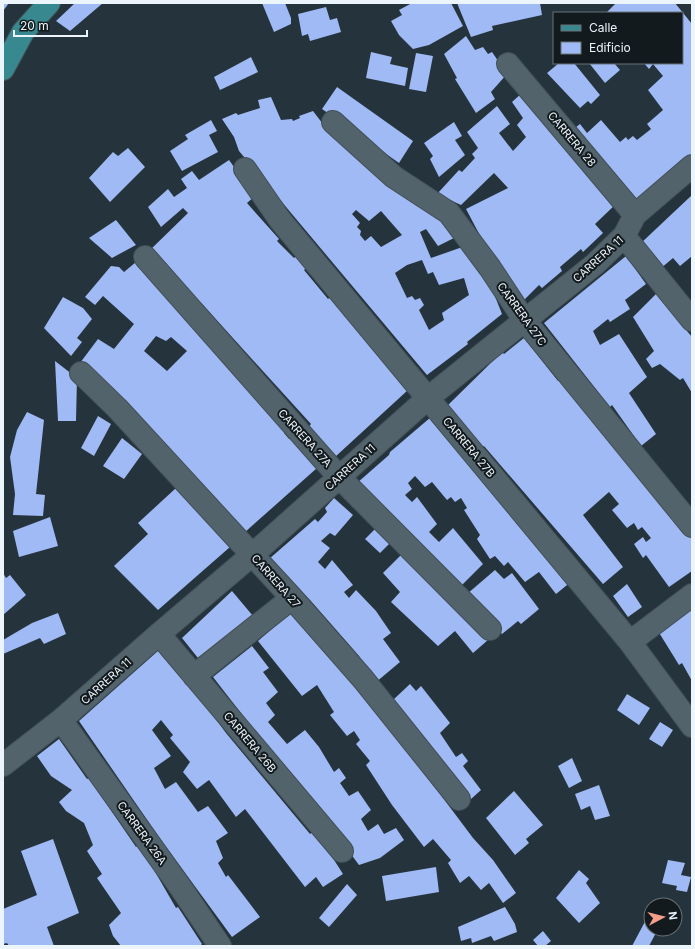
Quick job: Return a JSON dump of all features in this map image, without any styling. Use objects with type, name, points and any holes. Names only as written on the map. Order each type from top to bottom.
[{"type":"main road","points":[[3,68],[23,32],[49,3]]},
{"type":"street","name":"CARRERA 28","points":[[508,64],[635,215]]},
{"type":"street","name":"CARRERA 27C","points":[[333,122],[394,177],[449,213],[490,268],[525,321],[692,526]]},
{"type":"street","name":"CARRERA 11","points":[[3,765],[61,720],[252,555],[428,398],[595,264],[624,236],[635,215],[692,166]]},
{"type":"street","name":"CARRERA 27B","points":[[245,170],[280,220],[630,642],[692,726]]},
{"type":"street","points":[[624,236],[692,320]]},
{"type":"street","name":"CARRERA 27A","points":[[145,257],[340,477],[490,630]]},
{"type":"street","name":"CARRERA 27","points":[[81,374],[117,408],[292,598],[363,679],[459,799]]},
{"type":"street","points":[[630,642],[692,595]]},
{"type":"street","points":[[194,676],[292,598]]},
{"type":"street","name":"CARRERA 26B","points":[[159,634],[342,851]]},
{"type":"street","name":"CARRERA 26A","points":[[61,720],[181,888],[220,946]]},
{"type":"building","points":[[3,3],[9,3],[3,11]]},
{"type":"building","points":[[75,3],[103,3],[70,31],[56,21]]},
{"type":"building","points":[[262,3],[285,3],[291,18],[291,24],[274,32]]},
{"type":"building","points":[[412,3],[451,3],[463,26],[429,45],[413,49],[399,35],[391,21],[402,15],[399,10]]},
{"type":"building","points":[[457,3],[540,3],[542,15],[492,26],[493,30],[471,37]]},
{"type":"building","points":[[616,3],[675,3],[682,12],[607,12]]},
{"type":"building","points":[[326,7],[330,20],[337,18],[341,32],[310,41],[308,34],[302,36],[298,14]]},
{"type":"building","points":[[683,13],[692,24],[692,155],[633,206],[570,132],[580,124],[587,133],[601,120],[620,142],[626,137],[628,140],[633,136],[637,140],[651,129],[647,124],[663,110],[648,90],[663,76],[653,64],[683,64]]},
{"type":"building","points":[[466,36],[475,50],[483,47],[488,54],[492,52],[507,74],[491,92],[495,99],[476,113],[455,79],[457,78],[444,54]]},
{"type":"building","points":[[371,52],[392,57],[390,64],[408,68],[405,86],[366,78]]},
{"type":"building","points":[[416,53],[433,56],[426,92],[409,89]]},
{"type":"building","points":[[251,57],[258,72],[220,90],[214,77]]},
{"type":"building","points":[[558,64],[575,64],[600,95],[591,104],[588,101],[580,108],[547,73]]},
{"type":"building","points":[[590,64],[615,64],[620,70],[605,83]]},
{"type":"building","points":[[645,64],[653,64],[649,69]]},
{"type":"building","points":[[337,87],[413,141],[399,163],[322,109]]},
{"type":"building","points":[[522,93],[616,204],[595,224],[603,233],[583,252],[581,249],[560,267],[562,271],[542,288],[539,285],[521,303],[494,262],[466,209],[508,188],[494,173],[461,205],[437,194],[459,170],[462,172],[475,158],[472,154],[478,148],[467,132],[497,106],[510,124],[499,133],[513,151],[526,137],[517,125],[523,118],[512,102]]},
{"type":"building","points":[[271,97],[281,120],[292,119],[293,121],[300,118],[299,116],[313,111],[326,128],[466,232],[438,246],[426,229],[420,232],[431,258],[474,243],[502,314],[467,342],[468,344],[427,375],[239,151],[234,137],[222,119],[236,113],[238,115],[260,108],[258,100]],"holes":[[[356,210],[369,221],[381,211],[402,235],[381,247],[371,236],[365,241],[360,235],[361,231],[357,227],[360,223],[352,214]],[[422,260],[428,274],[433,272],[439,285],[464,278],[469,295],[442,313],[444,320],[429,330],[419,310],[424,305],[420,298],[415,300],[412,296],[407,298],[395,273],[407,265]]]},
{"type":"building","points":[[211,120],[217,131],[209,135],[218,152],[182,171],[170,151],[188,139],[185,135]]},
{"type":"building","points":[[454,122],[462,136],[455,140],[465,155],[439,177],[430,159],[433,156],[424,143]]},
{"type":"building","points":[[128,148],[145,167],[110,202],[89,178],[113,152],[118,156]]},
{"type":"building","points":[[229,160],[255,196],[247,203],[279,239],[277,241],[294,258],[299,254],[309,265],[304,270],[328,299],[333,295],[344,310],[342,312],[345,317],[348,316],[408,390],[335,457],[307,429],[311,424],[203,305],[148,252],[188,213],[183,208],[161,227],[148,207],[168,189],[174,197],[187,188],[181,179],[192,171],[199,180]]},
{"type":"building","points":[[692,195],[692,256],[680,266],[673,258],[660,269],[640,244]]},
{"type":"building","points":[[116,220],[136,245],[112,258],[89,238]]},
{"type":"building","points":[[626,256],[646,284],[625,300],[630,309],[610,322],[608,319],[593,331],[600,345],[619,334],[647,377],[629,393],[656,434],[641,446],[612,405],[610,407],[544,323]]},
{"type":"building","points":[[136,262],[168,295],[166,298],[196,327],[286,432],[284,433],[289,439],[292,437],[317,468],[244,533],[77,367],[98,339],[114,349],[134,324],[103,296],[95,305],[85,297],[111,266],[119,267],[124,272]],"holes":[[[156,336],[166,341],[171,337],[187,351],[167,371],[144,351]]]},
{"type":"building","points":[[656,294],[692,337],[692,393],[683,378],[680,380],[660,364],[652,368],[646,359],[654,351],[633,317]]},
{"type":"building","points":[[63,297],[83,308],[92,319],[77,338],[82,342],[71,356],[44,328]]},
{"type":"building","points":[[524,338],[558,381],[561,378],[663,500],[692,539],[692,571],[669,587],[646,555],[643,558],[634,544],[643,537],[646,542],[651,538],[642,527],[638,530],[634,523],[627,528],[612,510],[619,504],[609,492],[583,515],[623,567],[603,584],[484,446],[481,448],[447,406],[502,352],[504,354]]},
{"type":"building","points":[[55,361],[77,378],[76,421],[58,421]]},
{"type":"building","points":[[27,412],[44,420],[36,494],[45,495],[43,516],[13,515],[15,494],[10,457],[17,430]]},
{"type":"building","points":[[98,416],[111,424],[94,456],[81,448]]},
{"type":"building","points":[[431,417],[572,581],[556,594],[539,572],[525,582],[508,562],[504,566],[495,556],[490,559],[477,539],[480,535],[464,510],[467,508],[461,498],[455,502],[451,497],[447,500],[432,482],[425,487],[415,476],[408,483],[412,489],[405,495],[412,502],[417,497],[437,524],[429,532],[439,542],[453,528],[483,564],[459,588],[394,516],[391,519],[357,483]]},
{"type":"building","points":[[122,438],[142,454],[124,479],[103,466]]},
{"type":"building","points":[[176,488],[230,547],[158,610],[114,566],[148,534],[138,523]]},
{"type":"building","points":[[334,498],[353,515],[335,536],[330,533],[321,541],[330,548],[318,562],[325,569],[332,560],[353,585],[344,592],[349,598],[356,590],[376,611],[391,633],[383,639],[400,662],[375,683],[359,656],[310,600],[269,559],[315,519],[318,522],[327,512],[325,508]]},
{"type":"building","points":[[50,517],[58,546],[19,557],[13,531]]},
{"type":"building","points":[[377,527],[392,541],[380,553],[365,539]]},
{"type":"building","points":[[405,551],[488,640],[473,653],[455,631],[438,646],[391,602],[400,592],[383,573]]},
{"type":"building","points":[[495,570],[504,579],[512,573],[539,609],[521,624],[518,621],[502,634],[467,594]]},
{"type":"building","points":[[3,573],[6,578],[10,575],[26,595],[3,615]]},
{"type":"building","points":[[627,584],[642,607],[628,617],[613,596]]},
{"type":"building","points":[[232,591],[253,616],[198,658],[182,638]]},
{"type":"building","points":[[692,602],[692,681],[682,663],[679,665],[658,631]]},
{"type":"building","points":[[291,612],[341,667],[473,838],[493,860],[516,893],[503,903],[489,883],[481,890],[469,876],[460,883],[448,863],[451,860],[433,839],[424,847],[392,805],[366,765],[370,761],[356,744],[360,740],[354,731],[347,736],[330,715],[334,712],[317,685],[302,696],[258,641]]},
{"type":"building","points":[[58,613],[66,634],[44,644],[40,638],[3,654],[3,640],[32,623]]},
{"type":"building","points":[[252,646],[269,668],[263,672],[278,692],[266,703],[275,715],[268,722],[287,744],[305,730],[319,747],[334,772],[339,768],[346,778],[340,783],[349,796],[358,791],[371,810],[361,819],[368,831],[378,824],[384,834],[396,828],[404,840],[380,858],[359,865],[310,799],[312,798],[244,717],[213,677]]},
{"type":"building","points":[[159,650],[196,692],[226,733],[310,834],[315,830],[343,874],[323,887],[316,877],[305,887],[245,809],[236,817],[209,780],[197,789],[183,772],[190,762],[170,738],[173,735],[161,720],[152,730],[171,756],[154,768],[165,789],[176,782],[198,812],[208,806],[228,833],[216,841],[223,858],[218,863],[226,877],[228,875],[260,917],[232,937],[161,840],[79,721]]},
{"type":"building","points":[[410,684],[416,691],[421,686],[450,723],[440,733],[456,757],[462,753],[468,761],[463,766],[481,790],[471,799],[393,700]]},
{"type":"building","points":[[627,694],[650,708],[639,725],[617,710]]},
{"type":"building","points":[[660,722],[673,730],[662,747],[649,739]]},
{"type":"building","points":[[59,739],[87,779],[89,778],[136,847],[139,844],[176,908],[178,907],[202,944],[200,946],[121,946],[113,936],[109,925],[121,913],[97,878],[102,874],[87,851],[93,845],[84,823],[66,811],[59,802],[72,790],[51,776],[37,756]]},
{"type":"building","points":[[572,758],[582,781],[569,788],[558,766]]},
{"type":"building","points":[[599,785],[610,816],[595,820],[590,806],[581,810],[575,794]]},
{"type":"building","points":[[514,791],[543,825],[526,839],[529,843],[515,855],[486,818]]},
{"type":"building","points":[[53,839],[79,913],[47,927],[54,946],[9,946],[7,943],[3,944],[3,909],[37,895],[21,851]]},
{"type":"building","points":[[668,860],[685,863],[681,875],[691,877],[687,892],[676,890],[677,886],[662,883]]},
{"type":"building","points":[[436,867],[439,892],[386,901],[382,876]]},
{"type":"building","points":[[579,870],[589,879],[586,883],[600,903],[579,923],[556,898]]},
{"type":"building","points":[[347,884],[357,895],[329,927],[319,918]]},
{"type":"building","points":[[505,907],[515,924],[517,932],[494,941],[491,936],[472,943],[471,938],[461,941],[458,927]]},
{"type":"building","points":[[643,925],[643,937],[654,937],[649,946],[632,946]]},
{"type":"building","points":[[543,931],[551,941],[545,946],[538,946],[533,940]]}]
